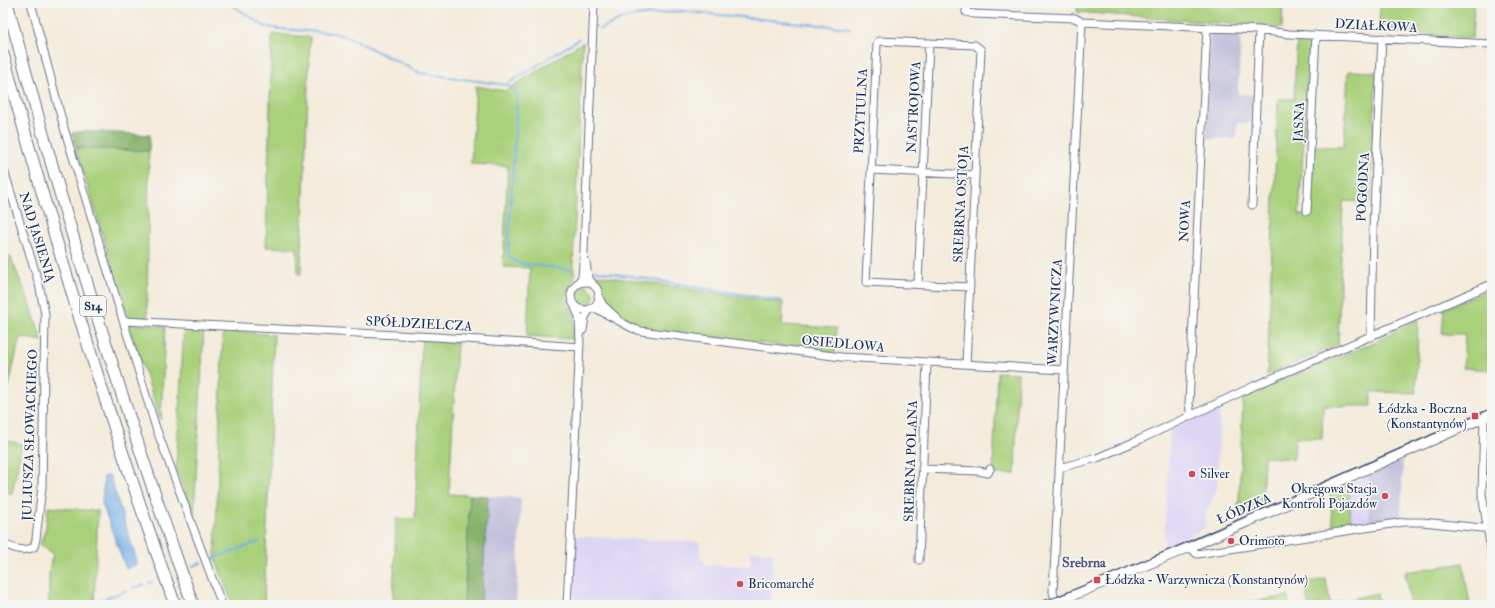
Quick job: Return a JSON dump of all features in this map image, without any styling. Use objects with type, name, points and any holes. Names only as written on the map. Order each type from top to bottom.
[{"type":"highway","name":"S14","points":[[7,3],[52,169],[94,308],[136,438],[193,605]]},
{"type":"highway","name":"S14","points":[[3,54],[51,224],[92,358],[175,605]]},
{"type":"main road","name":"ŁÓDZKA","points":[[1052,604],[1190,547],[1488,416]]},
{"type":"street","points":[[31,3],[64,128],[164,450],[222,605]]},
{"type":"street","points":[[567,605],[580,344],[579,317],[571,295],[582,277],[594,3]]},
{"type":"street","name":"DZIAŁKOWA","points":[[967,3],[966,12],[971,14],[1074,18],[1082,22],[1259,30],[1316,35],[1492,44]]},
{"type":"street","name":"WARZYWNICZA","points":[[1052,604],[1082,22]]},
{"type":"street","name":"NOWA","points":[[1191,416],[1189,404],[1207,28]]},
{"type":"street","points":[[1252,205],[1259,30]]},
{"type":"street","name":"JASNA","points":[[1307,211],[1316,35]]},
{"type":"street","name":"POGODNA","points":[[1371,337],[1373,230],[1382,38]]},
{"type":"street","name":"PRZYTULNA","points":[[918,284],[866,282],[877,43],[879,41],[978,46]]},
{"type":"street","name":"NASTROJOWA","points":[[918,284],[929,43]]},
{"type":"street","name":"SREBRNA OSTOJA","points":[[966,364],[981,50],[978,46]]},
{"type":"street","name":"NAD JASIENIĄ","points":[[3,167],[39,284],[45,314]]},
{"type":"street","name":"NASTROJOWA","points":[[871,170],[975,175]]},
{"type":"street","points":[[580,344],[585,320],[591,308],[597,301],[598,296],[595,287],[588,277],[584,250]]},
{"type":"street","points":[[576,285],[587,283],[595,287]]},
{"type":"street","points":[[918,284],[970,287]]},
{"type":"street","points":[[1059,468],[1097,458],[1254,386],[1492,284]]},
{"type":"street","name":"OSIEDLOWA","points":[[598,296],[603,305],[624,323]]},
{"type":"street","points":[[574,305],[583,310],[591,308]]},
{"type":"street","name":"OSIEDLOWA","points":[[591,308],[624,323],[635,330],[799,353],[840,357],[1064,370]]},
{"type":"street","points":[[585,320],[591,314],[602,312]]},
{"type":"street","name":"JULIUSZA SŁOWACKIEGO","points":[[3,544],[28,550],[34,547],[36,539],[42,487],[45,314]]},
{"type":"street","name":"SPÓŁDZIELCZA","points":[[124,321],[580,344]]},
{"type":"street","name":"SREBRNA POLANA","points":[[919,560],[927,362]]},
{"type":"street","points":[[1488,416],[1482,489],[1490,528],[1492,557]]},
{"type":"street","points":[[922,469],[979,471],[984,473],[988,472],[990,469]]},
{"type":"street","points":[[1190,547],[1197,554],[1404,522],[1490,528]]},
{"type":"shaded area","points":[[1213,32],[1241,33],[1238,94],[1254,95],[1252,123],[1237,123],[1236,139],[1206,138],[1210,36]]},
{"type":"shaded area","name":"Silver","points":[[1220,406],[1217,487],[1206,513],[1205,528],[1164,548],[1170,429]]},
{"type":"shaded area","name":"Okręgowa Stacja Kontroli Pojazdów","points":[[1403,460],[1401,518],[1369,523],[1369,475]]},
{"type":"shaded area","points":[[1369,475],[1369,523],[1351,526],[1349,484]]},
{"type":"shaded area","points":[[488,496],[521,498],[516,605],[481,605]]},
{"type":"shaded area","points":[[575,536],[700,542],[699,556],[706,564],[750,566],[751,551],[774,552],[771,605],[575,605],[573,570]]},
{"type":"green space","points":[[1078,3],[1283,3],[1282,28],[1077,12]]},
{"type":"green space","points":[[1380,3],[1474,3],[1472,38],[1379,31]]},
{"type":"green space","points":[[272,34],[310,37],[301,274],[298,274],[297,248],[266,247]]},
{"type":"green space","points":[[1297,37],[1310,40],[1299,215],[1311,215],[1314,146],[1344,147],[1348,71],[1376,72],[1371,202],[1343,201],[1338,345],[1267,375],[1278,99],[1294,99]]},
{"type":"green space","points":[[583,42],[573,264],[575,280],[569,287],[566,300],[574,315],[573,339],[527,336],[530,268],[503,267],[508,166],[471,164],[476,86],[505,91]]},
{"type":"green space","points":[[85,131],[150,135],[149,151],[76,148],[72,133]]},
{"type":"green space","points":[[76,148],[149,151],[147,319],[128,319]]},
{"type":"green space","points":[[10,256],[31,306],[42,341],[20,337],[3,412],[3,297]]},
{"type":"green space","points":[[591,274],[783,303],[782,325],[836,328],[835,353],[638,327],[609,307],[610,306],[604,301],[601,286]]},
{"type":"green space","points":[[584,286],[591,289],[594,296],[591,303],[584,306],[577,303],[574,296],[577,289]]},
{"type":"green space","points":[[1492,288],[1492,370],[1463,368],[1465,334],[1442,334],[1444,309]]},
{"type":"green space","points":[[1418,319],[1416,393],[1371,392],[1371,406],[1323,406],[1322,439],[1295,438],[1294,459],[1264,457],[1262,504],[1235,516],[1239,501],[1243,396],[1373,343]]},
{"type":"green space","points":[[128,324],[165,326],[161,420]]},
{"type":"green space","points":[[184,326],[204,328],[194,515],[176,470]]},
{"type":"green space","points":[[223,330],[274,335],[264,605],[233,605],[215,558]]},
{"type":"green space","points":[[422,340],[457,342],[449,494],[470,495],[464,605],[393,605],[396,519],[415,519]]},
{"type":"green space","points":[[997,372],[1018,373],[1015,474],[993,474]]},
{"type":"green space","points":[[3,440],[22,444],[12,494],[3,491]]},
{"type":"green space","points":[[1349,484],[1351,526],[1333,529],[1330,493]]},
{"type":"green space","points":[[470,495],[488,496],[481,605],[464,605]]},
{"type":"green space","points":[[48,507],[98,511],[94,605],[49,605],[49,571],[53,553],[40,545],[46,527]]},
{"type":"green space","points":[[1463,563],[1470,605],[1410,605],[1405,572]]},
{"type":"green space","points":[[1326,579],[1330,604],[1377,593],[1379,605],[1308,605],[1305,583]]},
{"type":"green space","points":[[1288,596],[1289,605],[1246,605],[1245,603]]},
{"type":"water","points":[[104,476],[110,476],[138,564],[126,569],[102,503]]},
{"type":"waterway","points":[[229,3],[264,26],[279,29],[334,33],[348,37],[420,73],[506,85],[579,39]]},
{"type":"waterway","points":[[600,29],[627,17],[681,11],[850,28]]},
{"type":"waterway","points":[[507,85],[516,90],[517,98],[508,252],[510,258],[518,263],[572,270]]},
{"type":"waterway","points":[[592,270],[782,301]]},
{"type":"waterway","points":[[210,560],[260,541]]},
{"type":"waterway","points":[[193,566],[201,563]]},
{"type":"waterway","points":[[133,588],[144,585]]},
{"type":"waterway","points":[[87,605],[126,591]]},
{"type":"tram line","points":[[1030,605],[1059,596],[1171,549],[1492,408]]},
{"type":"place","name":"Łódzka - Boczna (Konstantynów)","points":[[1475,416]]},
{"type":"place","name":"Silver","points":[[1192,474]]},
{"type":"place","name":"Okręgowa Stacja Kontroli Pojazdów","points":[[1385,496]]},
{"type":"place","name":"Orimoto","points":[[1231,541]]},
{"type":"place","name":"Łódzka - Warzywnicza (Konstantynów)","points":[[1097,580]]},
{"type":"place","name":"Bricomarché","points":[[740,584]]},
{"type":"district","name":"Srebrna","points":[[1084,562]]}]
